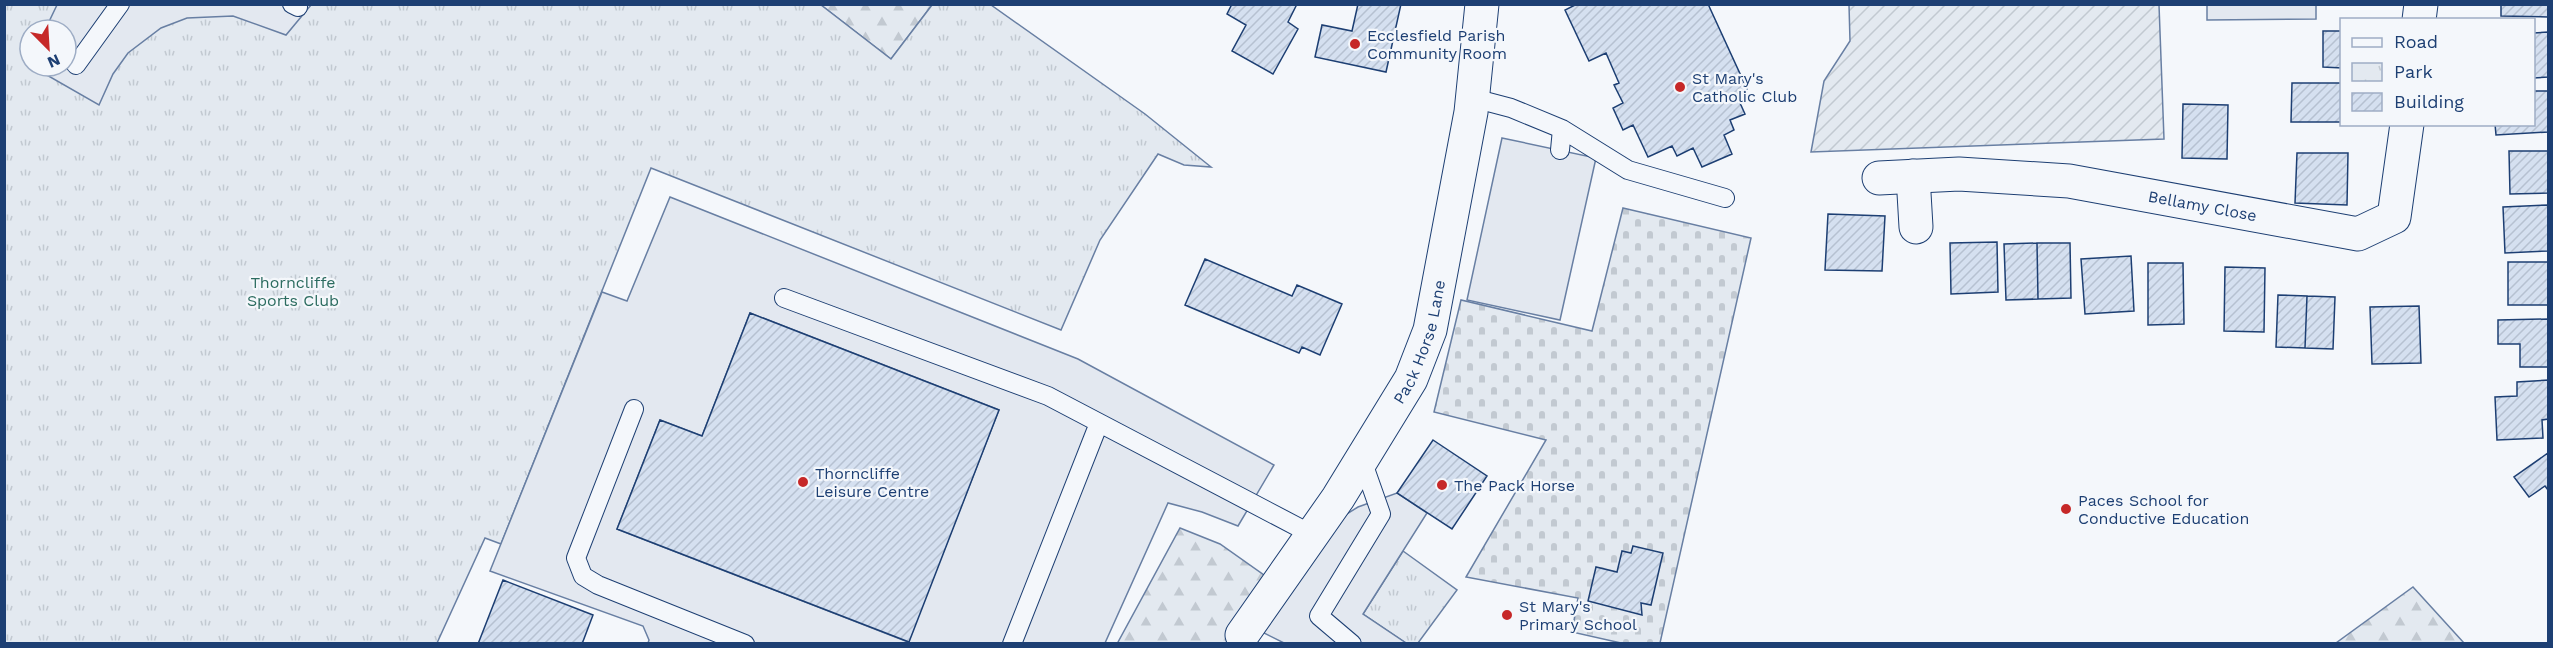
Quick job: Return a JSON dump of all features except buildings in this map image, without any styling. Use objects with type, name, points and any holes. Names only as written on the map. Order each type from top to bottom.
[{"type":"street","name":"Pack Horse Lane","points":[[1243,641],[1362,460],[1411,379],[1430,330],[1473,98],[1482,4]]},
{"type":"street","name":"Bellamy Close","points":[[1880,178],[1959,174],[2069,181],[2358,234],[2394,218],[2407,126]]},
{"type":"street","points":[[1912,176],[1916,227]]},
{"type":"lane","points":[[78,62],[120,4]]},
{"type":"lane","points":[[1473,98],[1511,108],[1562,129],[1628,170],[1725,198]]},
{"type":"lane","points":[[1560,150],[1562,129]]},
{"type":"lane","points":[[784,298],[1048,396],[1313,535]]},
{"type":"lane","points":[[634,409],[576,558],[578,568],[598,585],[745,644]]},
{"type":"lane","points":[[1012,644],[1099,423]]},
{"type":"lane","points":[[1352,644],[1319,616],[1382,514],[1362,460]]},
{"type":"green space","name":"Thorncliffe Sports Club","points":[[4,5],[821,5],[891,59],[932,5],[991,5],[1145,114],[1211,167],[1184,165],[1158,154],[1100,240],[1061,330],[651,168],[501,544],[485,538],[437,643],[5,643]]},
{"type":"green space","points":[[821,5],[932,5],[891,59]]},
{"type":"green space","points":[[1849,5],[2159,5],[2164,139],[1811,152],[1824,81],[1850,41]]},
{"type":"green space","points":[[1623,208],[1751,238],[1660,643],[1621,643],[1572,632],[1578,598],[1466,577],[1546,440],[1434,412],[1461,300],[1592,331]]},
{"type":"green space","points":[[1180,528],[1220,544],[1271,580],[1226,643],[1117,644]]},
{"type":"green space","points":[[1403,551],[1457,590],[1418,643],[1406,643],[1363,614]]},
{"type":"green space","points":[[2413,587],[2464,643],[2336,643]]},
{"type":"shaded area","points":[[57,5],[311,5],[286,35],[233,16],[187,18],[161,28],[128,53],[113,74],[99,105],[52,78],[78,78],[78,18],[51,18]]},
{"type":"shaded area","points":[[2207,5],[2316,5],[2316,19],[2207,20]]},
{"type":"shaded area","points":[[1502,138],[1596,158],[1560,320],[1467,300]]},
{"type":"shaded area","points":[[670,197],[1078,359],[1274,465],[1238,526],[1202,512],[1168,503],[1105,643],[648,643],[649,640],[643,626],[490,571],[602,292],[627,301]],"holes":[[[750,313],[999,410],[908,642],[617,529],[660,420],[702,436]]]},
{"type":"shaded area","points":[[1397,493],[1427,513],[1363,614],[1406,643],[1284,643],[1262,632],[1337,520],[1358,507]]},
{"type":"place","name":"Ecclesfield Parish Community Room","points":[[1355,44]]},
{"type":"place","name":"St Mary's Catholic Club","points":[[1680,87]]},
{"type":"place","name":"Thorncliffe Leisure Centre","points":[[803,482]]},
{"type":"place","name":"The Pack Horse","points":[[1442,485]]},
{"type":"place","name":"Paces School for Conductive Education","points":[[2066,509]]},
{"type":"place","name":"St Mary's Primary School","points":[[1507,615]]}]
